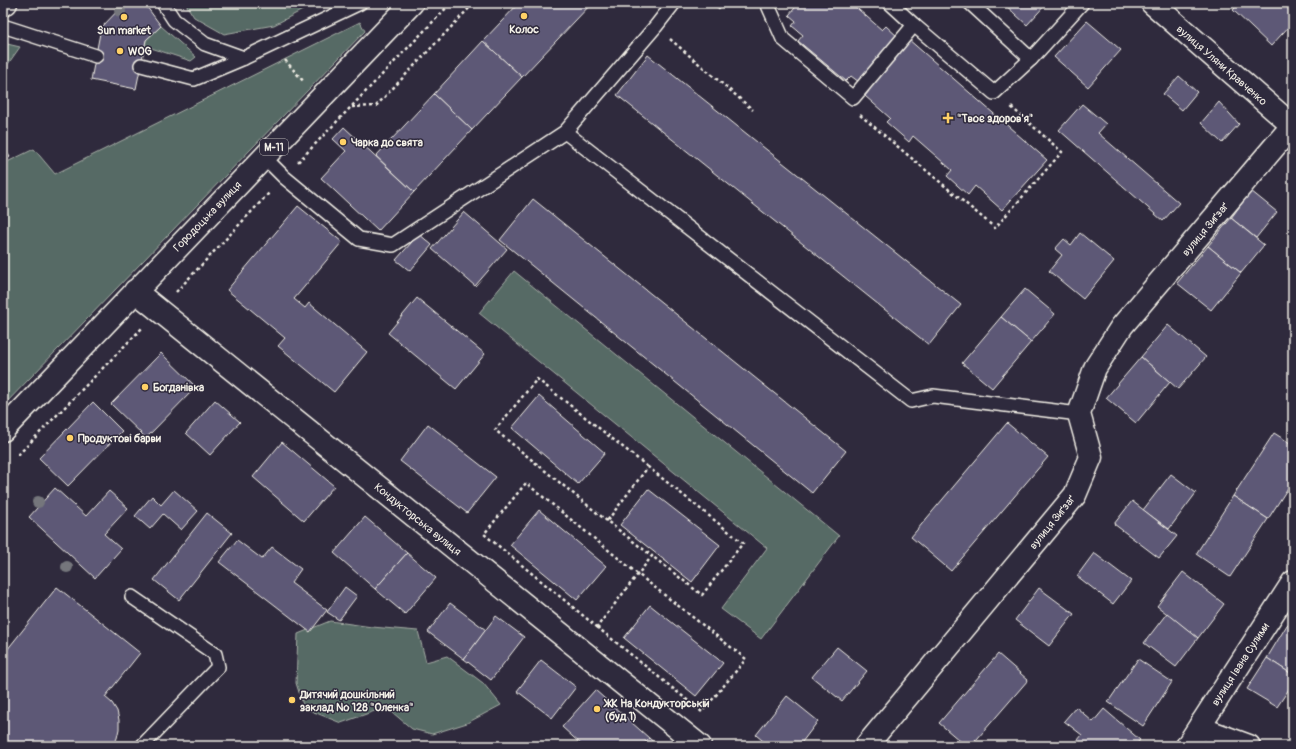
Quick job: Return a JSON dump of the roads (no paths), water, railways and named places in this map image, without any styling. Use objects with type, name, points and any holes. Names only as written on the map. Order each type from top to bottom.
[{"type":"street","name":"Городоцька вулиця","points":[[3,430],[412,3]]},
{"type":"street","name":"вулиця Уляни Кравченко","points":[[1152,3],[1293,126]]},
{"type":"street","name":"вулиця Зиґзаґ","points":[[866,746],[1075,495],[1092,457],[1080,414],[1095,368],[1122,326],[1293,126]]},
{"type":"street","name":"Кондукторська вулиця","points":[[136,291],[700,746]]},
{"type":"street","name":"вулиця Івана Сулими","points":[[1186,746],[1293,582]]},
{"type":"street","points":[[1201,724],[1211,732],[1249,746]]},
{"type":"lane","points":[[162,3],[174,20],[205,44],[244,58]]},
{"type":"lane","points":[[141,65],[194,79],[244,58],[360,3]]},
{"type":"lane","points":[[264,157],[284,177],[359,239],[393,245],[565,132],[674,3]]},
{"type":"lane","points":[[767,3],[783,39],[852,98],[914,25]]},
{"type":"lane","points":[[890,3],[994,93],[1031,59],[1082,3]]},
{"type":"lane","points":[[970,3],[1031,59]]},
{"type":"lane","points":[[3,26],[96,56]]},
{"type":"lane","points":[[565,132],[910,401],[933,396],[1080,414]]},
{"type":"lane","points":[[132,597],[215,654],[218,667],[142,746]]},
{"type":"place","name":"Колос","points":[[524,16]]},
{"type":"place","name":"Sun market","points":[[124,17]]},
{"type":"place","name":"WOG","points":[[120,51]]},
{"type":"place","name":"\"Твоє здоров'я\"","points":[[948,118]]},
{"type":"place","name":"Чарка до свята","points":[[343,142]]},
{"type":"place","name":"Богданівка","points":[[145,387]]},
{"type":"place","name":"Продуктові барви","points":[[70,438]]},
{"type":"place","name":"Дитячий дошкільний заклад № 128 \"Оленка\"","points":[[292,700]]},
{"type":"place","name":"ЖК На Кондукторській (буд 1)","points":[[597,709]]}]
